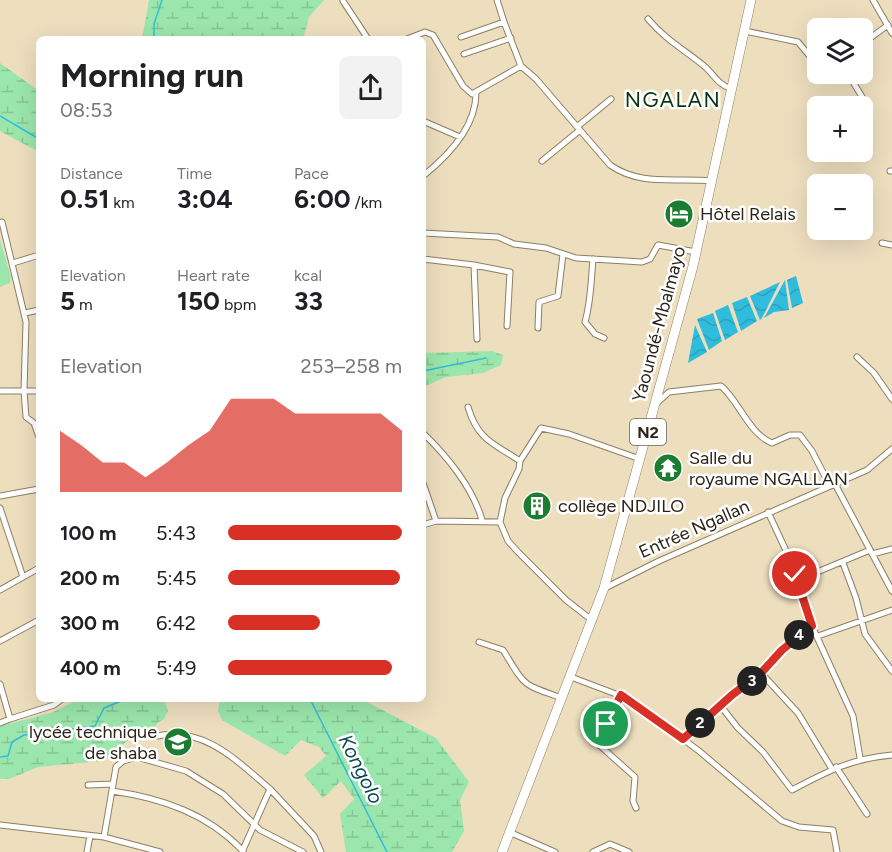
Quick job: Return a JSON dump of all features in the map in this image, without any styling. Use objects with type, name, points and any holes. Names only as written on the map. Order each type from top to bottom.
[{"type":"highway","name":"Yaoundé-Mbalmayo","points":[[502,852],[604,588],[696,252],[751,0]]},
{"type":"street","points":[[497,0],[521,66],[536,79],[610,165],[626,174],[655,182],[711,181]]},
{"type":"street","points":[[873,0],[892,33]]},
{"type":"street","points":[[343,1],[366,36]]},
{"type":"street","points":[[648,19],[676,47],[703,65],[722,86],[731,89]]},
{"type":"street","points":[[461,37],[504,22]]},
{"type":"street","points":[[873,36],[888,25]]},
{"type":"street","points":[[745,31],[798,42],[807,53]]},
{"type":"street","points":[[415,36],[425,32],[433,35],[463,86],[472,94],[521,66]]},
{"type":"street","points":[[464,54],[511,38]]},
{"type":"street","points":[[426,174],[435,167],[460,137],[476,108],[476,93]]},
{"type":"street","points":[[542,160],[611,99]]},
{"type":"street","points":[[426,122],[460,137]]},
{"type":"street","points":[[2,222],[25,313],[27,331],[24,391],[26,417],[36,422]]},
{"type":"street","points":[[426,233],[498,237],[514,244],[546,248],[576,258],[642,262],[650,259],[658,245],[664,244],[696,252]]},
{"type":"street","points":[[882,243],[892,245]]},
{"type":"street","points":[[538,328],[539,302],[558,296],[563,254]]},
{"type":"street","points":[[13,263],[36,256]]},
{"type":"street","points":[[426,259],[510,272],[507,326]]},
{"type":"street","points":[[594,259],[590,293],[592,300],[585,322],[595,334],[604,338]]},
{"type":"street","points":[[474,265],[477,339]]},
{"type":"street","points":[[25,313],[36,311]]},
{"type":"street","points":[[857,357],[874,373],[892,399]]},
{"type":"street","points":[[654,408],[669,392],[721,386],[731,394],[756,430],[768,441],[772,443],[790,435],[800,435],[833,485],[892,591]]},
{"type":"street","points":[[0,391],[36,391]]},
{"type":"street","points":[[468,407],[470,416],[489,442],[520,461]]},
{"type":"street","points":[[592,621],[566,600],[508,541],[500,522],[505,498],[519,469],[520,461],[537,431],[544,428],[641,459]]},
{"type":"street","points":[[426,436],[449,460],[479,508],[482,520]]},
{"type":"street","name":"Entrée Ngallan","points":[[604,588],[640,569],[867,470],[892,449]]},
{"type":"street","points":[[0,496],[36,490]]},
{"type":"street","points":[[426,492],[436,521]]},
{"type":"street","points":[[0,507],[23,577]]},
{"type":"street","points":[[768,513],[798,580],[812,626],[853,716],[860,758]]},
{"type":"street","points":[[426,524],[436,521],[500,522]]},
{"type":"street","points":[[798,580],[871,552],[892,549]]},
{"type":"street","points":[[843,563],[856,598],[865,634],[892,671]]},
{"type":"street","points":[[0,590],[36,570]]},
{"type":"street","points":[[818,636],[892,610]]},
{"type":"street","points":[[0,640],[36,622]]},
{"type":"street","points":[[683,739],[812,626]]},
{"type":"street","points":[[479,642],[503,650],[519,678],[528,687],[563,698]]},
{"type":"street","points":[[761,673],[798,713],[867,814]]},
{"type":"street","points":[[571,677],[621,695],[683,739],[783,821],[799,827],[833,830],[837,852]]},
{"type":"street","points":[[0,684],[10,719]]},
{"type":"street","points":[[621,695],[597,743],[635,777],[633,801],[636,808]]},
{"type":"street","points":[[0,723],[58,702]]},
{"type":"street","points":[[720,705],[763,752],[789,789],[860,758],[892,755]]},
{"type":"street","points":[[157,736],[185,735],[208,742],[230,755],[270,789],[314,836],[321,852]]},
{"type":"street","points":[[104,837],[115,771],[120,763],[137,758],[173,765],[200,778],[255,822],[260,830],[303,852]]},
{"type":"street","points":[[88,785],[113,788],[150,798],[194,814],[218,826],[242,851],[270,789]]},
{"type":"street","points":[[0,825],[104,837],[160,852]]},
{"type":"street","points":[[509,832],[555,852]]},
{"type":"street","points":[[87,852],[90,836]]},
{"type":"street","points":[[592,852],[610,844],[629,852]]},
{"type":"green space","points":[[149,0],[324,0],[309,17],[304,36],[143,36]]},
{"type":"green space","points":[[0,63],[36,89],[36,150],[0,131]]},
{"type":"green space","points":[[0,240],[11,277],[10,283],[0,287]]},
{"type":"green space","points":[[492,351],[503,355],[501,365],[483,373],[446,377],[426,386],[426,353]]},
{"type":"green space","points":[[74,702],[164,702],[168,710],[164,719],[157,723],[154,730],[137,733],[102,761],[38,767],[9,779],[0,779],[0,726],[51,713]]},
{"type":"green space","points":[[220,702],[367,702],[436,738],[469,782],[460,800],[464,831],[452,852],[346,852],[340,814],[354,799],[341,781],[323,798],[304,775],[326,756],[319,747],[301,740],[285,756],[222,720],[218,711]]},
{"type":"water","points":[[796,276],[803,303],[792,308],[787,280]]},
{"type":"water","points":[[785,280],[789,310],[774,312],[764,318]]},
{"type":"water","points":[[780,282],[762,318],[760,320],[750,296]]},
{"type":"water","points":[[747,297],[757,321],[741,331],[732,303]]},
{"type":"water","points":[[728,305],[738,332],[725,340],[715,311]]},
{"type":"water","points":[[713,313],[722,341],[709,350],[697,319]]},
{"type":"water","points":[[695,325],[707,352],[688,363]]},
{"type":"waterway","name":"Kongolo","points":[[154,36],[154,24],[162,0]]},
{"type":"waterway","name":"Kongolo","points":[[0,116],[36,137]]},
{"type":"waterway","points":[[426,370],[486,358]]},
{"type":"waterway","points":[[0,757],[8,756],[12,742],[24,735],[95,726],[104,708],[119,702]]},
{"type":"waterway","name":"Kongolo","points":[[312,702],[387,852]]},
{"type":"place","name":"Hôtel Relais","points":[[679,214]]},
{"type":"place","name":"Salle du royaume NGALLAN","points":[[668,468]]},
{"type":"place","name":"collège NDJILO","points":[[537,506]]},
{"type":"place","name":"lycée technique de shaba","points":[[178,742]]},
{"type":"district","name":"NGALAN","points":[[673,100]]},
{"type":"route","points":[[606,724],[621,695],[654,716],[683,739],[732,695],[761,673],[800,634],[812,626],[795,574]]}]
